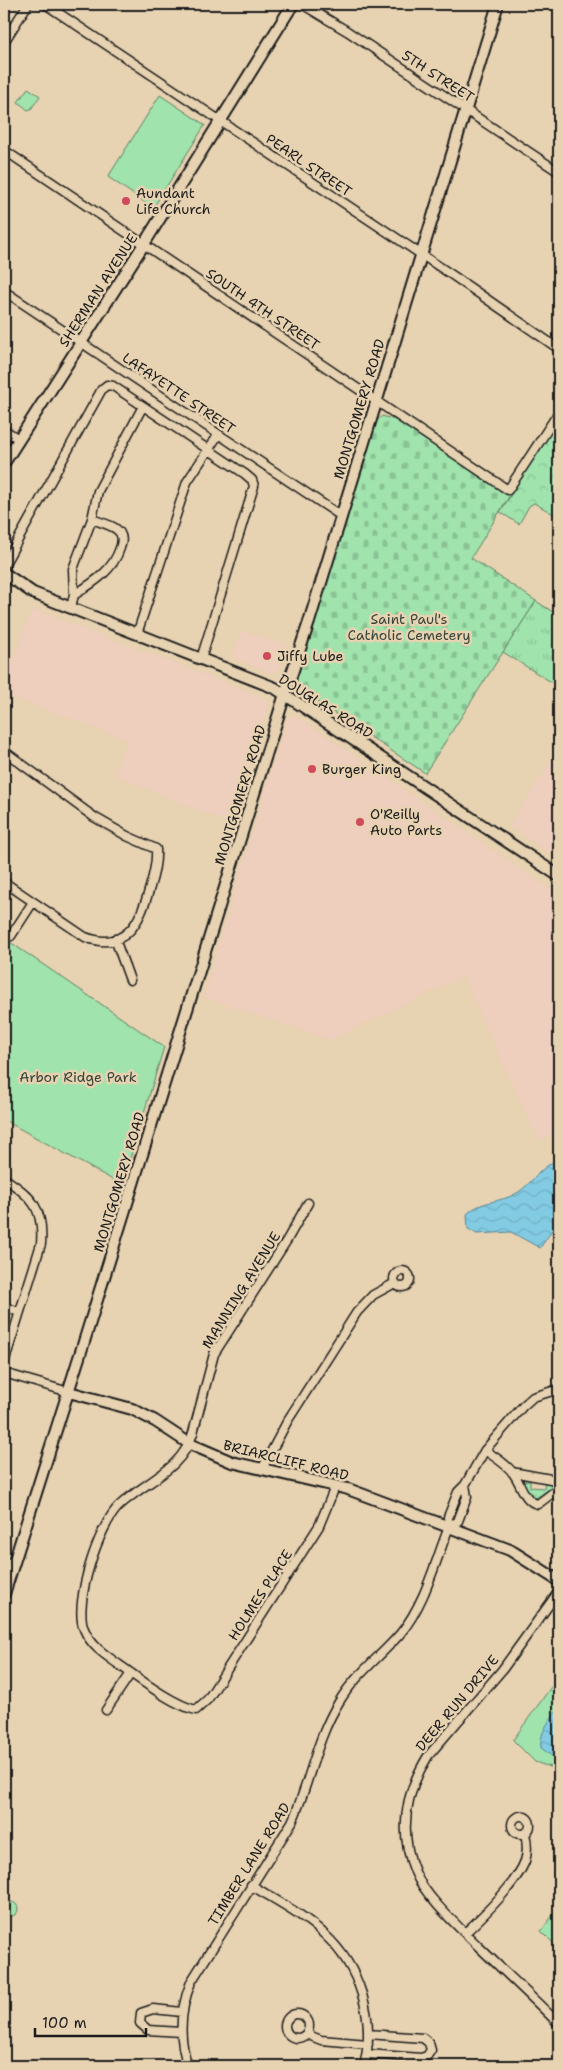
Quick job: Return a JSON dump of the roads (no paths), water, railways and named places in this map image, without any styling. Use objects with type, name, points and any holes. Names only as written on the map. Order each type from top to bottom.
[{"type":"street","points":[[4,42],[28,4]]},
{"type":"street","name":"PEARL STREET","points":[[45,4],[422,255],[559,349]]},
{"type":"street","name":"SHERMAN AVENUE","points":[[4,463],[144,244],[293,4]]},
{"type":"street","name":"5TH STREET","points":[[302,4],[559,172]]},
{"type":"street","name":"MONTGOMERY ROAD","points":[[4,1591],[69,1392],[285,694],[307,630],[498,4]]},
{"type":"street","name":"SOUTH 4TH STREET","points":[[4,150],[508,490],[559,412]]},
{"type":"street","name":"LAFAYETTE STREET","points":[[4,291],[341,516]]},
{"type":"street","points":[[4,565],[102,389],[107,385],[113,386],[245,474],[252,480],[254,486],[201,659]]},
{"type":"street","points":[[71,608],[74,595],[73,569],[92,519],[101,482],[143,406]]},
{"type":"street","points":[[4,430],[19,440]]},
{"type":"street","points":[[137,634],[182,493],[218,434]]},
{"type":"street","points":[[74,595],[108,570],[114,562],[122,541],[122,535],[116,529],[92,519]]},
{"type":"street","name":"DOUGLAS ROAD","points":[[4,573],[33,593],[275,688],[559,876]]},
{"type":"street","points":[[4,751],[94,817],[127,836],[156,849],[157,861],[143,912],[134,927],[125,935],[115,939],[94,940],[85,937],[4,882]]},
{"type":"street","points":[[11,936],[33,902]]},
{"type":"street","points":[[115,939],[130,980]]},
{"type":"street","points":[[4,1178],[29,1197],[36,1206],[41,1221],[41,1244],[4,1363]]},
{"type":"street","name":"MANNING AVENUE","points":[[196,1710],[181,1705],[99,1650],[84,1630],[80,1608],[86,1580],[104,1528],[111,1516],[128,1499],[171,1468],[190,1444],[214,1354],[287,1240],[308,1203]]},
{"type":"street","points":[[262,1469],[288,1420],[357,1312],[373,1295],[395,1283]]},
{"type":"street","points":[[4,1307],[19,1312]]},
{"type":"street","name":"BRIARCLIFF ROAD","points":[[4,1373],[132,1410],[155,1421],[190,1444],[232,1462],[348,1489],[510,1550],[559,1581]]},
{"type":"street","name":"TIMBER LANE ROAD","points":[[188,2066],[181,2032],[182,2012],[187,1992],[196,1972],[292,1822],[327,1722],[340,1699],[356,1678],[400,1633],[414,1613],[449,1527],[449,1516],[458,1492],[465,1485],[485,1450],[533,1397],[559,1389]]},
{"type":"street","points":[[485,1450],[512,1472],[528,1499],[533,1503],[538,1504],[559,1488]]},
{"type":"street","points":[[512,1472],[556,1480],[559,1483]]},
{"type":"street","name":"HOLMES PLACE","points":[[196,1710],[208,1699],[319,1526],[335,1487]]},
{"type":"street","points":[[4,1567],[15,1559]]},
{"type":"street","name":"DEER RUN DRIVE","points":[[559,1591],[502,1670],[428,1756],[420,1769],[409,1797],[404,1834],[415,1873],[436,1904],[559,2024]]},
{"type":"street","points":[[106,1710],[131,1673]]},
{"type":"street","points":[[465,1933],[515,1879],[526,1860],[527,1844],[525,1833]]},
{"type":"street","points":[[251,1885],[315,1927],[340,1951],[353,1971],[367,2014],[368,2044],[364,2066]]},
{"type":"street","points":[[181,2032],[148,2030],[140,2024],[141,2013],[153,2010],[182,2012]]},
{"type":"street","points":[[306,2034],[321,2040],[368,2044]]},
{"type":"street","points":[[367,2054],[421,2058],[427,2056],[431,2050],[429,2043],[423,2038],[368,2034]]},
{"type":"water","points":[[559,1160],[559,1220],[540,1248],[511,1232],[477,1234],[468,1229],[467,1214],[472,1209],[517,1193],[547,1166]]},
{"type":"water","points":[[559,1708],[559,1758],[552,1756],[541,1748],[541,1742],[546,1726]]},
{"type":"place","name":"Aundant Life Church","points":[[126,201]]},
{"type":"place","name":"Jiffy Lube","points":[[267,656]]},
{"type":"place","name":"Burger King","points":[[312,769]]},
{"type":"place","name":"O'Reilly Auto Parts","points":[[360,822]]},
{"type":"park label","name":"Saint Paul's Catholic Cemetery","points":[[409,628]]},
{"type":"park label","name":"Arbor Ridge Park","points":[[78,1077]]}]
